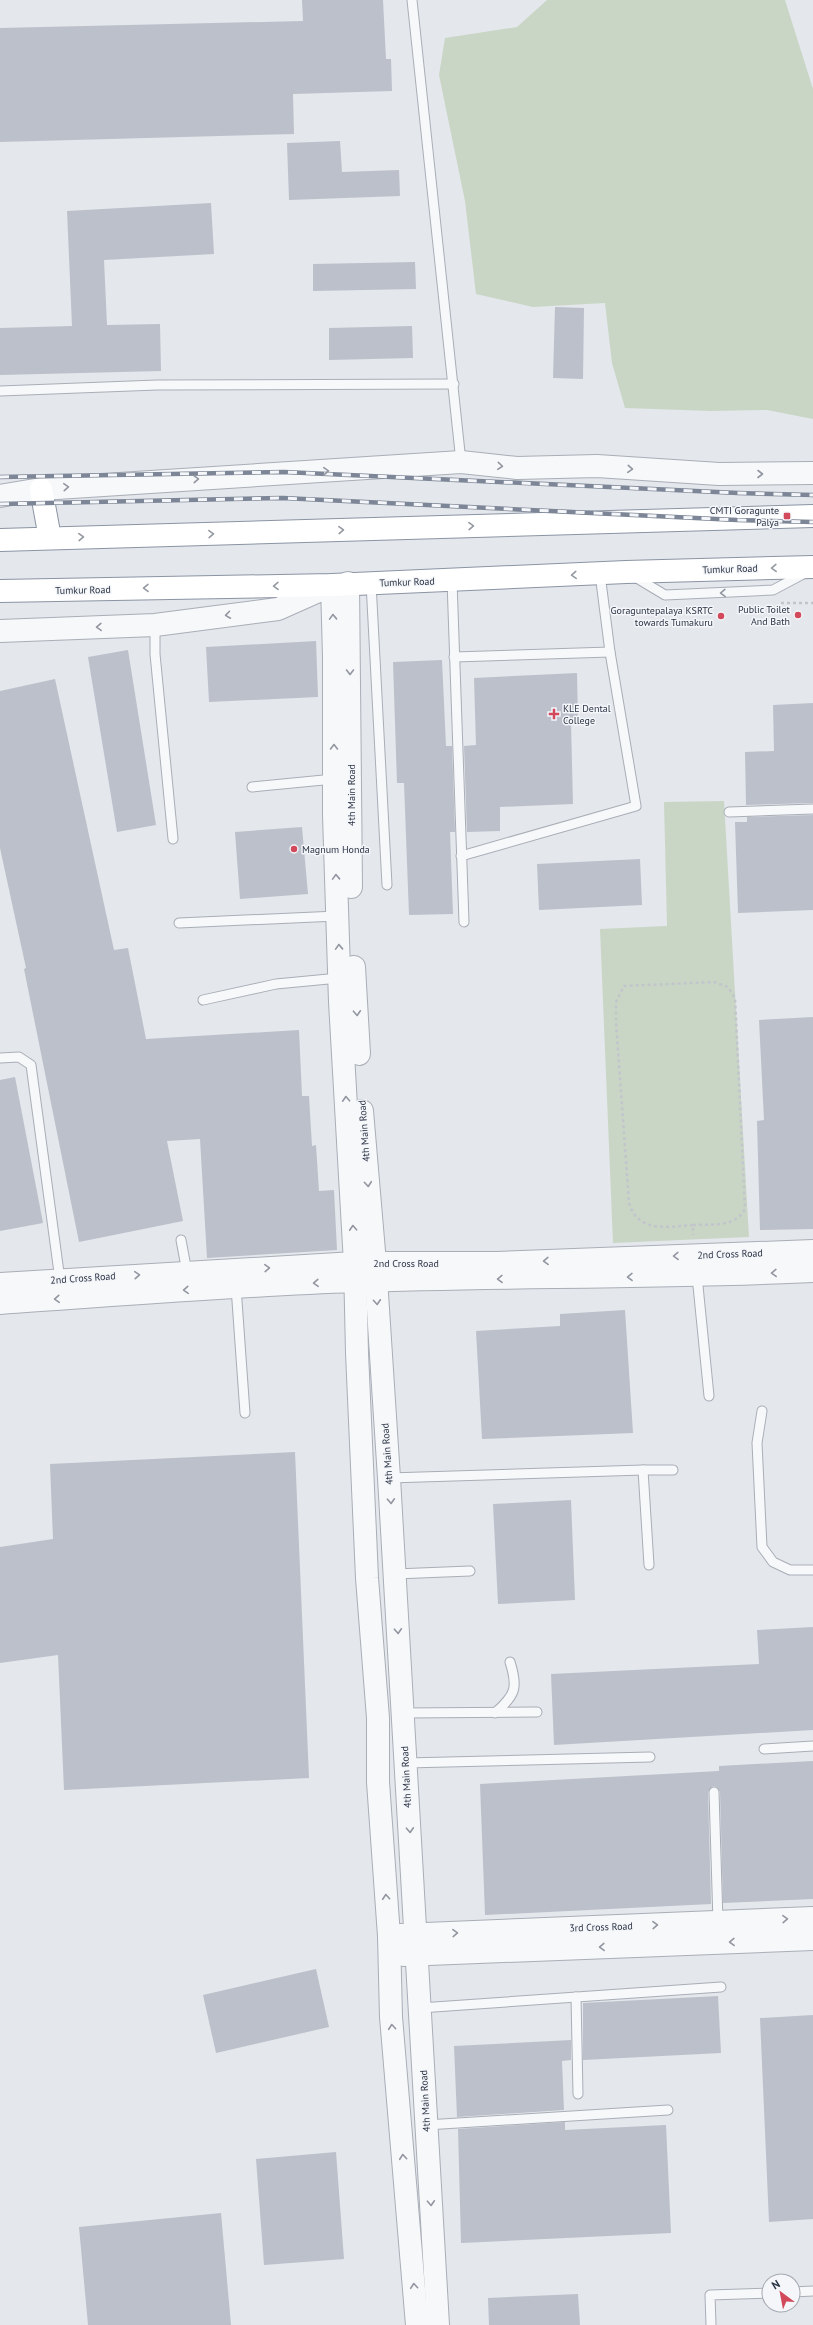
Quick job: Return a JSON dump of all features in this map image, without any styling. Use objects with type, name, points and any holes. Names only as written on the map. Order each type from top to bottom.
[{"type":"highway","points":[[42,489],[50,538]]},
{"type":"highway","points":[[0,540],[813,516]]},
{"type":"highway","name":"Tumkur Road","points":[[0,591],[452,581],[626,572],[813,568]]},
{"type":"street","points":[[0,496],[42,489],[461,462],[517,468],[597,466],[719,474],[813,473]]},
{"type":"street","points":[[0,484],[42,489]]},
{"type":"street","points":[[0,631],[155,625],[278,609],[340,584],[334,779],[337,916],[340,978],[365,1272],[236,1287],[0,1303]]},
{"type":"street","name":"4th Main Road","points":[[340,584],[351,915],[363,1129],[368,1578],[378,1718],[378,1782],[389,1946],[391,2017],[417,2325]]},
{"type":"street","name":"2nd Cross Road","points":[[696,1266],[813,1251]]},
{"type":"street","name":"2nd Cross Road","points":[[0,1284],[186,1272],[365,1272],[497,1262],[696,1266],[813,1271]]},
{"type":"street","name":"4th Main Road","points":[[365,1272],[389,1478],[438,2325]]},
{"type":"street","name":"3rd Cross Road","points":[[416,1944],[718,1922],[813,1918]]},
{"type":"street","points":[[389,1946],[416,1944],[813,1939]]},
{"type":"lane","points":[[412,0],[454,384],[461,462]]},
{"type":"lane","points":[[0,391],[157,385],[454,384]]},
{"type":"lane","points":[[460,856],[636,806],[610,652],[600,574]]},
{"type":"lane","points":[[452,581],[460,856],[464,922]]},
{"type":"lane","points":[[371,583],[387,885]]},
{"type":"lane","points":[[155,625],[155,654],[172,839]]},
{"type":"lane","points":[[454,658],[610,652]]},
{"type":"lane","points":[[252,787],[334,779]]},
{"type":"lane","points":[[729,812],[813,809]]},
{"type":"lane","points":[[179,923],[337,916]]},
{"type":"lane","points":[[203,1000],[276,984],[340,978]]},
{"type":"lane","points":[[0,1058],[19,1057],[31,1064],[60,1280]]},
{"type":"lane","points":[[181,1240],[186,1272]]},
{"type":"lane","points":[[696,1266],[709,1396]]},
{"type":"lane","points":[[236,1287],[245,1413]]},
{"type":"lane","points":[[762,1411],[758,1443],[762,1547],[773,1562],[790,1570],[813,1570]]},
{"type":"lane","points":[[643,1470],[649,1565]]},
{"type":"lane","points":[[389,1478],[673,1470]]},
{"type":"lane","points":[[395,1574],[470,1571]]},
{"type":"lane","points":[[496,1713],[507,1702],[515,1689],[514,1676],[510,1662]]},
{"type":"lane","points":[[403,1713],[537,1712]]},
{"type":"lane","points":[[764,1749],[813,1746]]},
{"type":"lane","points":[[406,1763],[650,1757]]},
{"type":"lane","points":[[714,1792],[718,1922]]},
{"type":"lane","points":[[420,2008],[721,1987]]},
{"type":"lane","points":[[576,1997],[578,2094]]},
{"type":"lane","points":[[426,2125],[668,2110]]},
{"type":"lane","points":[[801,2292],[813,2291]]},
{"type":"lane","points":[[711,2325],[710,2295],[761,2293]]},
{"type":"path","points":[[714,982],[728,987],[735,998],[746,1209],[742,1216],[731,1222],[693,1225],[663,1227],[644,1224],[632,1214],[628,1203],[616,1022],[616,1002],[624,986],[714,982]]},
{"type":"path","points":[[693,1225],[696,1266]]},
{"type":"green space","points":[[547,0],[785,0],[813,89],[813,419],[767,410],[711,411],[625,408],[612,363],[605,303],[533,307],[476,294],[465,201],[439,75],[445,38],[517,27]]},
{"type":"green space","points":[[724,801],[749,1237],[613,1243],[600,929],[667,926],[664,802]]},
{"type":"building","points":[[302,0],[383,0],[386,59],[391,59],[392,91],[293,94],[294,134],[0,142],[0,28],[303,21]]},
{"type":"building","points":[[340,141],[342,172],[399,170],[400,196],[289,200],[287,143]]},
{"type":"building","points":[[211,203],[214,254],[104,260],[107,325],[160,324],[161,371],[0,375],[0,328],[72,326],[67,211]]},
{"type":"building","points":[[415,262],[416,289],[313,291],[313,264]]},
{"type":"building","points":[[555,307],[584,308],[583,379],[553,378]]},
{"type":"building","points":[[412,326],[413,358],[329,360],[329,328]]},
{"type":"building","points":[[316,641],[318,697],[209,702],[206,647]]},
{"type":"building","points":[[128,650],[156,825],[117,832],[88,657]]},
{"type":"building","points":[[442,660],[446,746],[452,746],[455,832],[450,832],[453,914],[409,915],[404,783],[397,783],[393,662]]},
{"type":"building","points":[[577,673],[578,723],[571,723],[573,804],[500,807],[500,831],[467,832],[464,746],[476,745],[474,678]]},
{"type":"building","points":[[55,679],[114,950],[128,948],[146,1039],[299,1030],[302,1096],[309,1096],[312,1146],[316,1145],[319,1191],[334,1190],[337,1250],[207,1258],[200,1139],[167,1141],[183,1221],[79,1242],[24,969],[26,968],[0,848],[0,691]]},
{"type":"building","points":[[813,703],[813,803],[746,805],[745,752],[774,751],[773,705]]},
{"type":"building","points":[[813,815],[813,910],[738,913],[735,822],[747,822],[747,817]]},
{"type":"building","points":[[302,827],[308,894],[240,899],[235,832]]},
{"type":"building","points":[[640,859],[642,905],[539,910],[537,864]]},
{"type":"building","points":[[813,1017],[813,1229],[760,1230],[757,1121],[764,1120],[759,1020]]},
{"type":"building","points":[[15,1077],[43,1223],[0,1231],[0,1080]]},
{"type":"building","points":[[625,1310],[633,1433],[482,1439],[476,1331],[560,1326],[560,1314]]},
{"type":"building","points":[[295,1452],[309,1778],[64,1790],[58,1655],[0,1663],[0,1547],[53,1539],[50,1464]]},
{"type":"building","points":[[571,1500],[575,1600],[498,1604],[493,1504]]},
{"type":"building","points":[[813,1627],[813,1730],[554,1745],[551,1674],[759,1664],[757,1630]]},
{"type":"building","points":[[813,1761],[813,1899],[723,1903],[720,1792],[717,1787],[713,1786],[708,1792],[711,1904],[485,1915],[480,1784],[719,1771],[719,1766]]},
{"type":"building","points":[[316,1969],[329,2027],[216,2053],[203,1995]]},
{"type":"building","points":[[718,1996],[721,2053],[583,2060],[583,2003]]},
{"type":"building","points":[[813,2015],[813,2219],[769,2222],[760,2018]]},
{"type":"building","points":[[571,2040],[571,2060],[562,2061],[564,2110],[457,2117],[454,2046]]},
{"type":"building","points":[[565,2122],[565,2130],[666,2125],[671,2233],[461,2243],[458,2129]]},
{"type":"building","points":[[336,2152],[344,2259],[264,2265],[256,2159]]},
{"type":"building","points":[[221,2213],[231,2325],[88,2325],[79,2227]]},
{"type":"building","points":[[578,2294],[580,2325],[489,2325],[488,2298]]},
{"type":"railway","points":[[0,477],[284,472],[738,493],[813,495]]},
{"type":"railway","points":[[0,504],[283,498],[737,520],[813,522]]},
{"type":"place","name":"CMTI Goragunte Palya","points":[[787,516]]},
{"type":"place","name":"Public Toilet And Bath","points":[[798,615]]},
{"type":"place","name":"Goraguntepalaya KSRTC towards Tumakuru","points":[[721,616]]},
{"type":"place","name":"KLE Dental College","points":[[554,714]]},
{"type":"place","name":"Magnum Honda","points":[[294,849]]}]
